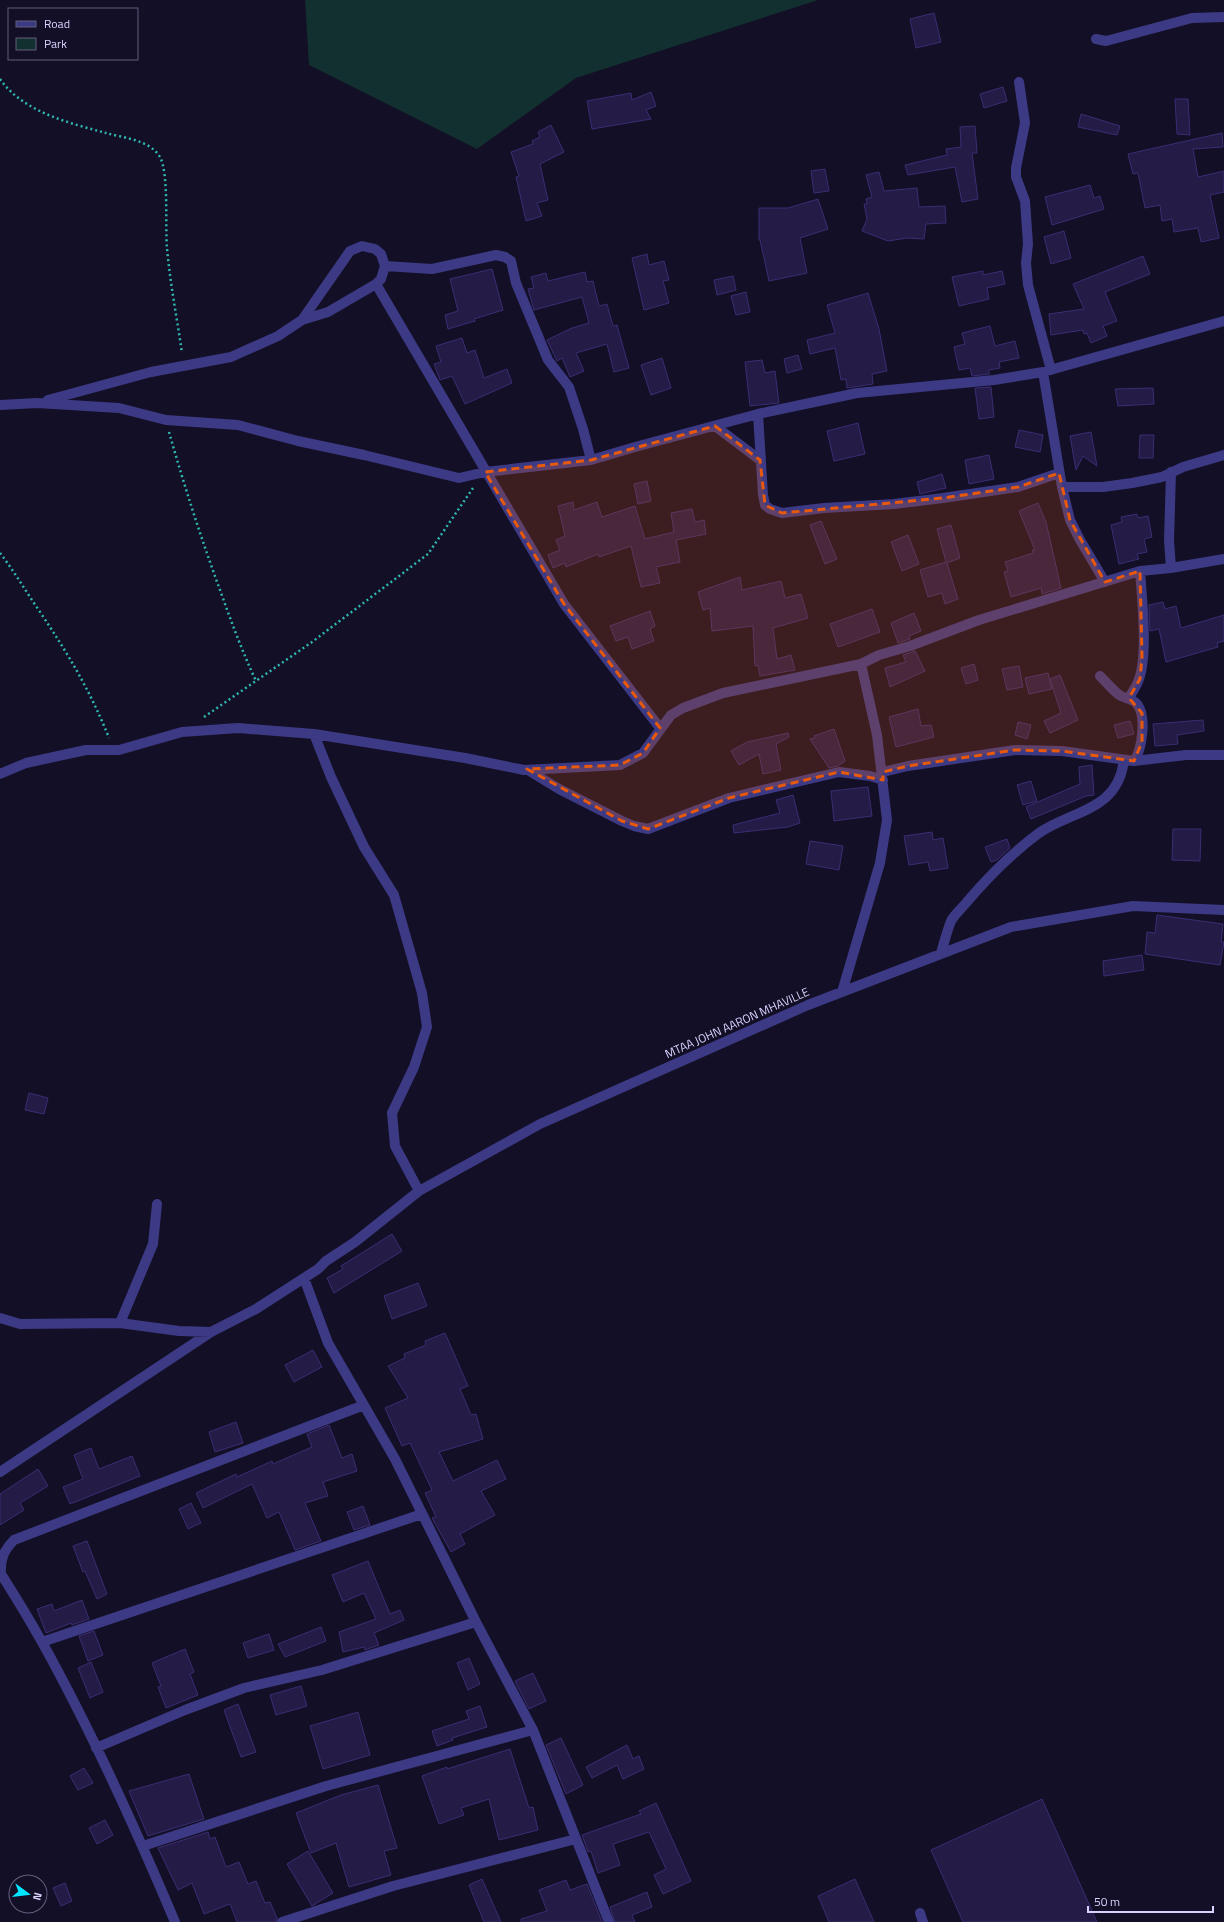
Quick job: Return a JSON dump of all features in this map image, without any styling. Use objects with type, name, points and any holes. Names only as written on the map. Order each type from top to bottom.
[{"type":"street","points":[[1096,39],[1106,41],[1192,18],[1224,17]]},
{"type":"street","points":[[1019,82],[1026,123],[1016,168],[1016,177],[1025,201],[1028,244],[1026,263],[1028,285],[1047,371],[1062,487],[1070,520],[1105,582]]},
{"type":"street","points":[[37,403],[151,372],[231,357],[278,336],[302,320],[328,312],[376,284],[384,273],[385,266],[384,259],[376,249],[362,246],[350,251],[302,320]]},
{"type":"street","points":[[385,266],[432,269],[496,255],[505,257],[511,262],[518,289],[548,360],[568,388],[583,429],[592,460]]},
{"type":"street","points":[[376,284],[485,472],[564,604],[660,728]]},
{"type":"street","points":[[0,405],[37,403],[119,408],[166,420],[238,425],[298,441],[459,478],[485,472],[592,460],[758,414],[857,393],[994,380],[1047,371],[1224,322]]},
{"type":"street","points":[[758,414],[760,460],[765,505],[770,509],[782,513],[824,508],[894,504],[943,498],[1018,487],[1060,473]]},
{"type":"street","points":[[715,426],[760,460]]},
{"type":"street","points":[[1062,487],[1102,487],[1132,483],[1162,477],[1171,472],[1224,455]]},
{"type":"street","points":[[1171,472],[1169,540],[1171,568]]},
{"type":"street","points":[[0,774],[26,764],[86,750],[113,750],[145,744],[182,732],[238,728],[314,734],[527,769],[620,765],[643,753],[671,715],[683,708],[723,693],[861,664],[880,655],[910,646],[978,620],[1140,571],[1171,568],[1224,559]]},
{"type":"street","points":[[1129,698],[1140,679],[1142,657],[1143,630],[1140,571]]},
{"type":"street","points":[[842,992],[880,863],[887,820],[877,735],[861,664]]},
{"type":"street","points":[[941,953],[951,920],[994,871],[1039,833],[1069,817],[1087,811],[1101,802],[1114,787],[1122,770],[1129,760],[1138,756],[1142,742],[1142,713],[1137,704],[1129,698],[1120,696],[1100,676]]},
{"type":"street","points":[[314,734],[331,777],[364,847],[394,895],[422,993],[427,1027],[414,1067],[392,1113],[394,1146],[419,1191]]},
{"type":"street","points":[[527,769],[559,789],[622,821],[634,826],[648,829],[729,798],[839,772],[883,776],[908,766],[1015,750],[1062,751],[1129,760],[1186,755],[1224,754]]},
{"type":"street","name":"MTAA JOHN AARON MHAVILLE","points":[[0,1472],[211,1332],[256,1310],[304,1278],[355,1242],[419,1191],[540,1124],[808,1005],[1011,927],[1133,906],[1224,910]]},
{"type":"street","points":[[120,1323],[153,1244],[157,1204]]},
{"type":"street","points":[[304,1278],[328,1344],[396,1459],[476,1622],[533,1730],[609,1922]]},
{"type":"street","points":[[0,1318],[20,1324],[120,1323],[179,1331],[211,1332]]},
{"type":"street","points":[[175,1922],[143,1846],[96,1748],[42,1642],[1,1574],[0,1564],[3,1555],[8,1546],[14,1540],[364,1405]]},
{"type":"street","points":[[42,1642],[422,1514]]},
{"type":"street","points":[[96,1748],[185,1710],[244,1688],[322,1670],[476,1622]]},
{"type":"street","points":[[143,1846],[326,1786],[533,1730]]},
{"type":"street","points":[[282,1922],[400,1884],[576,1839]]},
{"type":"path","points":[[0,79],[18,97],[37,110],[86,128],[144,144],[155,150],[161,159],[165,181],[167,246],[184,366]]},
{"type":"path","points":[[166,420],[184,486],[207,555],[243,653],[256,681]]},
{"type":"path","points":[[200,719],[312,642],[428,554],[462,502],[485,472]]},
{"type":"path","points":[[0,553],[18,576],[94,700],[113,750]]},
{"type":"highlighted area","points":[[715,426],[760,460],[765,505],[782,513],[943,498],[1018,487],[1059,473],[1070,520],[1105,582],[1140,571],[1142,657],[1140,679],[1129,698],[1142,713],[1142,742],[1134,761],[1062,751],[1015,750],[908,766],[883,772],[883,780],[839,772],[729,798],[648,829],[622,821],[527,769],[620,765],[643,753],[660,728],[564,604],[485,472],[591,460]]},
{"type":"green space","points":[[305,0],[818,0],[576,78],[477,149],[309,65]]},
{"type":"building","points":[[934,13],[941,42],[916,48],[910,19]]},
{"type":"building","points":[[1003,87],[1007,101],[984,108],[980,94]]},
{"type":"building","points":[[651,92],[656,106],[646,110],[651,119],[592,129],[587,101],[631,93],[632,100]]},
{"type":"building","points":[[1175,99],[1188,99],[1190,135],[1177,134]]},
{"type":"building","points":[[1081,114],[1120,126],[1117,135],[1078,127]]},
{"type":"building","points":[[551,125],[564,152],[540,164],[548,200],[537,203],[542,216],[526,221],[516,177],[519,176],[511,152],[533,144],[532,141],[540,137],[538,132]]},
{"type":"building","points":[[975,126],[977,153],[972,153],[978,199],[962,202],[955,167],[908,175],[905,165],[947,155],[946,149],[961,147],[960,127]]},
{"type":"building","points":[[1222,133],[1223,147],[1193,149],[1198,177],[1224,171],[1224,192],[1210,195],[1219,238],[1201,242],[1198,228],[1174,232],[1172,219],[1162,221],[1160,205],[1145,208],[1138,173],[1133,174],[1128,154]]},
{"type":"building","points":[[825,169],[829,191],[814,193],[811,171]]},
{"type":"building","points":[[879,172],[884,191],[917,188],[919,207],[945,206],[946,223],[926,224],[924,239],[907,238],[888,241],[862,231],[867,219],[864,204],[867,204],[866,199],[872,197],[866,175]]},
{"type":"building","points":[[1090,185],[1094,198],[1100,196],[1104,209],[1052,225],[1045,197]]},
{"type":"building","points":[[818,199],[828,229],[800,238],[807,273],[769,281],[759,240],[759,208],[788,208]]},
{"type":"building","points":[[1064,231],[1071,258],[1051,264],[1044,237]]},
{"type":"building","points":[[647,254],[649,265],[664,261],[669,280],[663,281],[669,303],[644,310],[632,258]]},
{"type":"building","points":[[1143,256],[1150,274],[1105,292],[1117,321],[1103,326],[1107,336],[1091,343],[1087,333],[1084,334],[1083,330],[1051,335],[1049,314],[1084,309],[1073,284]]},
{"type":"building","points":[[492,269],[503,310],[474,319],[475,321],[448,329],[445,315],[458,311],[450,279]]},
{"type":"building","points":[[983,271],[983,275],[1002,271],[1005,284],[987,288],[989,299],[959,306],[952,277]]},
{"type":"building","points":[[585,272],[587,282],[593,281],[599,306],[607,304],[613,326],[617,325],[629,368],[614,372],[607,344],[576,353],[584,371],[570,377],[562,358],[557,361],[547,340],[572,328],[589,323],[582,297],[534,310],[528,289],[534,288],[531,277],[546,273],[548,281]]},
{"type":"building","points":[[733,276],[736,290],[717,295],[714,280]]},
{"type":"building","points":[[746,292],[750,312],[736,315],[731,296]]},
{"type":"building","points":[[868,293],[879,329],[887,371],[872,374],[873,384],[847,388],[846,379],[841,380],[835,348],[810,354],[807,340],[835,333],[827,305]]},
{"type":"building","points":[[990,326],[995,346],[1015,341],[1019,358],[999,362],[1000,368],[989,370],[989,374],[972,376],[970,368],[959,370],[954,347],[965,344],[962,333]]},
{"type":"building","points":[[462,338],[467,353],[475,350],[484,378],[507,369],[512,383],[465,404],[452,376],[440,380],[434,364],[441,362],[436,346]]},
{"type":"building","points":[[798,355],[802,369],[787,373],[784,359]]},
{"type":"building","points":[[662,358],[671,388],[651,395],[641,365]]},
{"type":"building","points":[[762,360],[765,373],[775,371],[779,403],[750,406],[745,362]]},
{"type":"building","points":[[991,387],[994,417],[979,419],[975,388]]},
{"type":"building","points":[[1153,388],[1154,404],[1118,406],[1115,389]]},
{"type":"building","points":[[858,423],[865,454],[834,461],[827,431]]},
{"type":"building","points":[[1019,430],[1043,435],[1040,452],[1015,447]]},
{"type":"building","points":[[1091,432],[1097,466],[1083,456],[1076,470],[1070,436]]},
{"type":"building","points":[[1140,435],[1154,435],[1153,458],[1139,458]]},
{"type":"building","points":[[989,455],[994,479],[969,484],[965,460]]},
{"type":"building","points":[[942,474],[946,488],[920,494],[917,482]]},
{"type":"building","points":[[647,481],[651,501],[638,504],[634,484]]},
{"type":"building","points":[[573,502],[574,510],[597,502],[602,517],[635,506],[645,539],[674,532],[671,513],[692,509],[695,522],[704,520],[706,534],[676,540],[680,562],[656,567],[660,583],[641,587],[631,546],[599,557],[598,554],[566,567],[565,563],[553,568],[548,555],[560,550],[556,540],[565,536],[558,506]]},
{"type":"building","points":[[1038,503],[1046,522],[1061,588],[1042,594],[1041,588],[1011,597],[1004,572],[1008,571],[1005,562],[1033,553],[1032,550],[1035,550],[1019,511]]},
{"type":"building","points":[[1137,514],[1138,518],[1148,516],[1152,537],[1144,539],[1147,552],[1137,554],[1139,559],[1119,564],[1111,525],[1122,522],[1121,517]]},
{"type":"building","points":[[821,521],[837,559],[825,564],[810,525]]},
{"type":"building","points":[[951,525],[960,558],[947,563],[958,599],[945,604],[942,593],[928,597],[920,570],[946,562],[937,529]]},
{"type":"building","points":[[908,535],[919,564],[902,571],[891,542]]},
{"type":"building","points":[[740,577],[742,590],[781,581],[785,598],[801,594],[808,618],[773,628],[777,659],[791,655],[795,670],[760,676],[758,665],[755,666],[753,626],[712,631],[710,608],[703,610],[698,592]]},
{"type":"building","points":[[1163,602],[1165,609],[1176,606],[1181,628],[1224,615],[1224,641],[1217,643],[1218,647],[1166,662],[1159,629],[1150,631],[1149,605]]},
{"type":"building","points":[[872,609],[880,632],[838,647],[830,624]]},
{"type":"building","points":[[650,611],[655,626],[650,629],[654,641],[632,649],[628,637],[616,641],[610,626]]},
{"type":"building","points":[[914,613],[921,631],[909,636],[910,639],[898,643],[891,623]]},
{"type":"building","points":[[915,651],[925,671],[890,687],[885,668],[906,662],[903,655]]},
{"type":"building","points":[[974,664],[978,680],[966,684],[961,668]]},
{"type":"building","points":[[1019,666],[1023,687],[1007,690],[1002,669]]},
{"type":"building","points":[[1048,673],[1052,689],[1029,694],[1025,678]]},
{"type":"building","points":[[1060,675],[1078,720],[1050,733],[1044,721],[1061,713],[1050,679]]},
{"type":"building","points":[[918,709],[921,726],[931,725],[934,737],[896,747],[889,717]]},
{"type":"building","points":[[1203,720],[1204,731],[1177,735],[1178,744],[1155,746],[1153,724]]},
{"type":"building","points":[[1130,721],[1134,734],[1118,738],[1114,725]]},
{"type":"building","points":[[1018,722],[1031,725],[1027,739],[1015,735]]},
{"type":"building","points":[[834,729],[845,761],[838,766],[829,768],[810,739],[815,738],[814,736]]},
{"type":"building","points":[[788,733],[789,737],[776,744],[781,770],[763,774],[759,754],[739,765],[731,751],[747,742]]},
{"type":"building","points":[[1092,765],[1094,795],[1086,796],[1031,819],[1026,807],[1080,784],[1079,767]]},
{"type":"building","points":[[1031,781],[1037,801],[1023,805],[1017,785]]},
{"type":"building","points":[[868,787],[872,816],[834,821],[831,791]]},
{"type":"building","points":[[793,795],[800,823],[788,827],[734,833],[733,825],[780,813],[776,800]]},
{"type":"building","points":[[1173,829],[1201,829],[1200,861],[1172,860]]},
{"type":"building","points":[[932,832],[933,840],[943,838],[948,868],[930,871],[928,862],[909,865],[904,836]]},
{"type":"building","points":[[1007,839],[1010,848],[997,860],[991,862],[985,847]]},
{"type":"building","points":[[810,841],[843,846],[839,870],[806,864]]},
{"type":"building","points":[[1157,915],[1223,924],[1221,942],[1224,942],[1220,965],[1145,954],[1147,932],[1155,933]]},
{"type":"building","points":[[1142,955],[1144,970],[1104,976],[1103,961]]},
{"type":"building","points":[[29,1093],[48,1098],[44,1114],[25,1110]]},
{"type":"building","points":[[392,1234],[402,1251],[334,1293],[327,1278],[343,1269],[341,1266]]},
{"type":"building","points":[[418,1283],[427,1306],[392,1319],[384,1296]]},
{"type":"building","points":[[445,1333],[468,1386],[460,1389],[471,1415],[476,1414],[483,1439],[439,1452],[453,1481],[497,1460],[506,1479],[481,1491],[495,1515],[460,1534],[465,1544],[451,1552],[432,1518],[436,1517],[425,1493],[432,1490],[410,1443],[402,1446],[385,1408],[408,1398],[388,1366],[405,1358],[404,1354],[426,1345],[425,1341]]},
{"type":"building","points":[[313,1350],[322,1367],[294,1382],[285,1365]]},
{"type":"building","points":[[236,1422],[243,1443],[215,1452],[209,1432]]},
{"type":"building","points":[[329,1425],[342,1458],[352,1454],[357,1471],[323,1482],[328,1496],[305,1503],[321,1541],[295,1550],[279,1512],[267,1518],[252,1484],[203,1508],[196,1493],[236,1474],[237,1477],[272,1461],[273,1464],[312,1447],[307,1434]]},
{"type":"building","points":[[91,1448],[99,1469],[132,1456],[140,1476],[70,1504],[63,1487],[83,1479],[74,1455]]},
{"type":"building","points":[[38,1469],[48,1486],[20,1503],[24,1510],[0,1525],[0,1494]]},
{"type":"building","points":[[191,1503],[201,1523],[188,1529],[179,1509]]},
{"type":"building","points":[[363,1506],[370,1525],[354,1530],[347,1512]]},
{"type":"building","points":[[87,1541],[107,1594],[97,1599],[85,1571],[83,1572],[73,1546]]},
{"type":"building","points":[[368,1561],[390,1614],[400,1610],[404,1620],[374,1633],[379,1645],[365,1650],[364,1647],[343,1652],[339,1632],[376,1619],[364,1593],[343,1602],[332,1575]]},
{"type":"building","points":[[82,1600],[89,1619],[72,1625],[71,1623],[46,1633],[37,1609],[52,1604],[54,1611]]},
{"type":"building","points":[[321,1627],[326,1641],[285,1657],[278,1644]]},
{"type":"building","points":[[94,1631],[103,1655],[88,1661],[79,1636]]},
{"type":"building","points":[[269,1634],[274,1650],[248,1658],[243,1643]]},
{"type":"building","points":[[185,1649],[194,1672],[190,1674],[198,1695],[166,1708],[158,1687],[161,1686],[152,1663]]},
{"type":"building","points":[[469,1658],[480,1684],[468,1690],[457,1663]]},
{"type":"building","points":[[91,1662],[103,1692],[90,1698],[78,1668]]},
{"type":"building","points":[[533,1673],[546,1701],[529,1709],[515,1681]]},
{"type":"building","points":[[301,1686],[307,1706],[276,1715],[270,1695]]},
{"type":"building","points":[[238,1704],[256,1752],[241,1757],[224,1710]]},
{"type":"building","points":[[480,1706],[487,1727],[452,1738],[453,1740],[437,1746],[432,1731],[469,1719],[466,1711]]},
{"type":"building","points":[[358,1712],[370,1755],[323,1769],[310,1726]]},
{"type":"building","points":[[561,1738],[583,1785],[566,1794],[546,1745]]},
{"type":"building","points":[[627,1745],[633,1759],[639,1756],[644,1769],[623,1779],[617,1765],[592,1778],[586,1767]]},
{"type":"building","points":[[510,1749],[529,1808],[533,1807],[538,1830],[499,1840],[489,1799],[461,1808],[464,1815],[439,1824],[422,1776],[447,1767],[447,1769]]},
{"type":"building","points":[[84,1768],[93,1783],[78,1790],[70,1776]]},
{"type":"building","points":[[189,1774],[204,1819],[148,1836],[129,1791]]},
{"type":"building","points":[[378,1785],[397,1848],[384,1851],[391,1875],[349,1887],[336,1843],[311,1853],[296,1813],[341,1795]]},
{"type":"building","points":[[1042,1799],[1097,1922],[963,1922],[931,1850]]},
{"type":"building","points":[[656,1803],[691,1881],[663,1894],[654,1875],[666,1869],[649,1832],[613,1844],[620,1865],[598,1873],[591,1851],[588,1852],[582,1835],[641,1814],[639,1811]]},
{"type":"building","points":[[105,1820],[113,1835],[97,1844],[89,1828]]},
{"type":"building","points":[[208,1832],[210,1839],[215,1837],[226,1867],[239,1862],[248,1884],[256,1881],[265,1903],[270,1902],[277,1918],[276,1922],[237,1922],[230,1904],[204,1914],[192,1883],[178,1890],[158,1848]]},
{"type":"building","points":[[308,1851],[333,1893],[312,1906],[287,1864]]},
{"type":"building","points":[[482,1879],[501,1922],[484,1922],[469,1885]]},
{"type":"building","points":[[855,1879],[874,1922],[829,1922],[818,1896]]},
{"type":"building","points":[[566,1880],[570,1890],[587,1884],[602,1922],[521,1922],[521,1919],[547,1911],[539,1890]]},
{"type":"building","points":[[65,1883],[72,1901],[61,1906],[53,1888]]},
{"type":"building","points":[[647,1892],[652,1907],[632,1915],[635,1922],[615,1922],[610,1907]]}]
